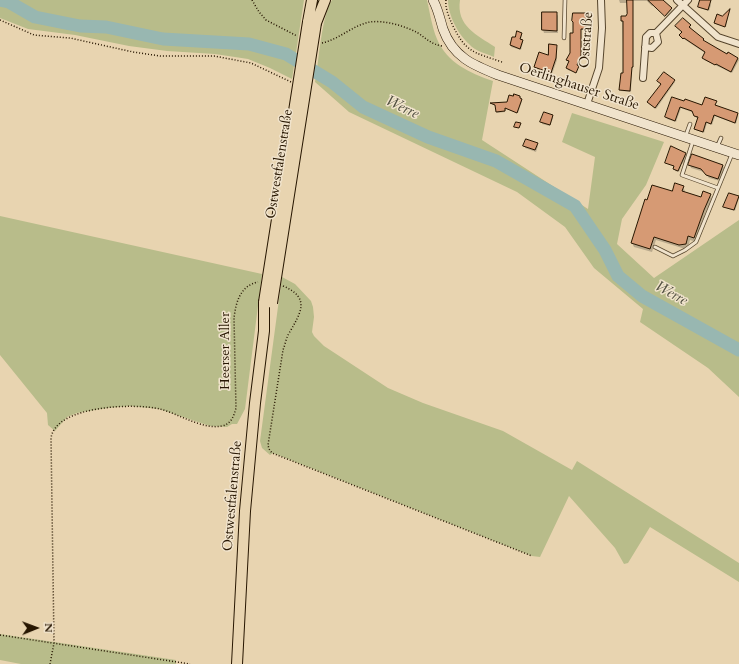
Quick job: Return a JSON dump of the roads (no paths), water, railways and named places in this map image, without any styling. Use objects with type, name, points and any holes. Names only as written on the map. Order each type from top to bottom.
[{"type":"main road","points":[[310,0],[312,22]]},
{"type":"main road","name":"Ostwestfalenstraße","points":[[237,664],[245,511],[255,403],[264,331],[312,22],[320,0]]},
{"type":"main road","points":[[312,22],[325,0]]},
{"type":"main road","name":"Oerlinghauser Straße","points":[[433,0],[450,44],[458,53],[477,67],[736,154]]},
{"type":"main road","name":"Oerlinghauser Straße","points":[[438,11],[439,0]]},
{"type":"street","name":"Oststraße","points":[[588,104],[598,68],[602,28],[602,0]]},
{"type":"street","points":[[677,0],[718,37],[739,44]]},
{"type":"street","points":[[643,78],[646,36],[650,33],[656,33],[688,0]]},
{"type":"street","points":[[646,47],[652,48],[658,42],[656,33]]},
{"type":"lane","points":[[564,38],[565,0]]},
{"type":"lane","points":[[690,124],[690,138],[682,176],[718,188]]},
{"type":"lane","points":[[717,147],[721,138]]},
{"type":"lane","points":[[655,247],[673,256],[696,242],[718,188],[736,154]]},
{"type":"waterway","name":"Werre","points":[[0,0],[9,2],[35,17],[80,26],[106,27],[163,39],[249,44],[286,54],[332,82],[363,107],[428,137],[496,161],[575,206],[605,250],[618,276],[642,296],[739,350]]}]
